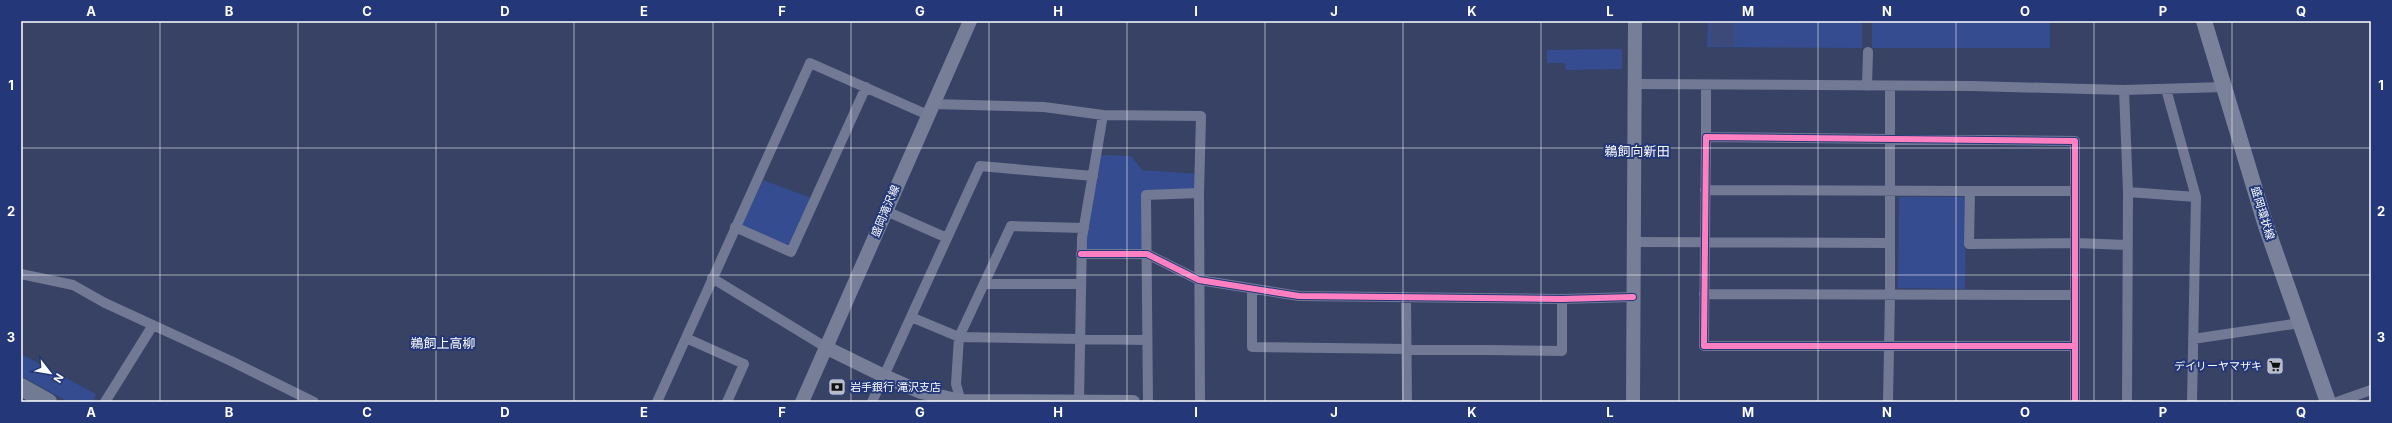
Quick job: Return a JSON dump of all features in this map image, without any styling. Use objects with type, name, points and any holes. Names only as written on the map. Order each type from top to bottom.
[{"type":"highway","points":[[21,387],[48,402]]},
{"type":"main road","name":"盛岡環状線","points":[[2204,21],[2266,226],[2328,402]]},
{"type":"street","name":"盛岡滝沢線","points":[[802,402],[970,21]]},
{"type":"street","points":[[1633,402],[1635,21]]},
{"type":"street","points":[[1867,86],[1868,52]]},
{"type":"street","points":[[658,402],[712,278],[810,63],[866,87],[930,110],[1044,107],[1103,115],[1201,116],[1199,194],[1200,402]]},
{"type":"street","points":[[1635,84],[2124,90],[2224,87]]},
{"type":"street","points":[[1706,85],[1704,346],[2074,346]]},
{"type":"street","points":[[1888,402],[1890,346],[1890,86]]},
{"type":"street","points":[[735,227],[791,252],[866,87]]},
{"type":"street","points":[[2166,89],[2196,197],[2192,402]]},
{"type":"street","points":[[2124,90],[2128,192],[2127,402]]},
{"type":"street","points":[[1079,401],[1081,254],[1103,115]]},
{"type":"street","points":[[1706,137],[1890,141],[2075,141],[2075,402]]},
{"type":"street","points":[[872,402],[980,166],[1093,176]]},
{"type":"street","points":[[1705,190],[2074,191]]},
{"type":"street","points":[[1970,191],[1969,244],[2075,243],[2127,245]]},
{"type":"street","points":[[2128,192],[2196,197]]},
{"type":"street","points":[[1148,402],[1146,195],[1199,194]]},
{"type":"street","points":[[886,211],[947,238]]},
{"type":"street","points":[[961,402],[956,384],[959,337],[1011,226],[1084,228]]},
{"type":"street","points":[[1633,242],[1890,243]]},
{"type":"street","points":[[1081,254],[1147,254],[1199,280],[1299,296],[1562,299],[1633,297]]},
{"type":"street","points":[[21,274],[73,285],[105,303],[314,402]]},
{"type":"street","points":[[712,278],[827,348],[921,392],[961,402],[1133,402]]},
{"type":"street","points":[[984,284],[1081,284]]},
{"type":"street","points":[[1252,289],[1252,347],[1562,351],[1562,299]]},
{"type":"street","points":[[1704,294],[2074,295]]},
{"type":"street","points":[[1406,297],[1407,402]]},
{"type":"street","points":[[911,316],[959,337],[1147,340]]},
{"type":"street","points":[[2193,339],[2300,323]]},
{"type":"street","points":[[105,402],[153,325]]},
{"type":"street","points":[[686,338],[744,364],[727,402]]},
{"type":"street","points":[[2337,402],[2371,390]]},
{"type":"shaded area","points":[[1708,21],[1862,21],[1862,48],[1707,47]]},
{"type":"shaded area","points":[[1711,21],[1734,21],[1734,46],[1711,46]]},
{"type":"shaded area","points":[[1872,21],[2050,21],[2050,48],[1872,48]]},
{"type":"shaded area","points":[[1622,49],[1622,69],[1566,70],[1565,63],[1547,63],[1547,50]]},
{"type":"shaded area","points":[[1101,155],[1131,156],[1142,170],[1197,174],[1196,191],[1144,193],[1144,251],[1084,252]]},
{"type":"shaded area","points":[[763,180],[811,198],[791,245],[785,246],[741,227]]},
{"type":"shaded area","points":[[1899,197],[1966,197],[1965,289],[1898,288]]},
{"type":"shaded area","points":[[21,354],[96,394],[94,402],[69,402],[21,376]]},
{"type":"cycle path","points":[[2074,346],[1704,346],[1706,137],[2075,141],[2075,402]]},
{"type":"cycle path","points":[[1081,254],[1147,254],[1199,280],[1299,296],[1562,299],[1633,297]]},
{"type":"place","name":"デイリーヤマザキ","points":[[2275,366]]},
{"type":"place","name":"岩手銀行 滝沢支店","points":[[837,387]]},
{"type":"district","name":"鵜飼向新田","points":[[1637,151]]},
{"type":"district","name":"鵜飼上高柳","points":[[443,343]]}]
